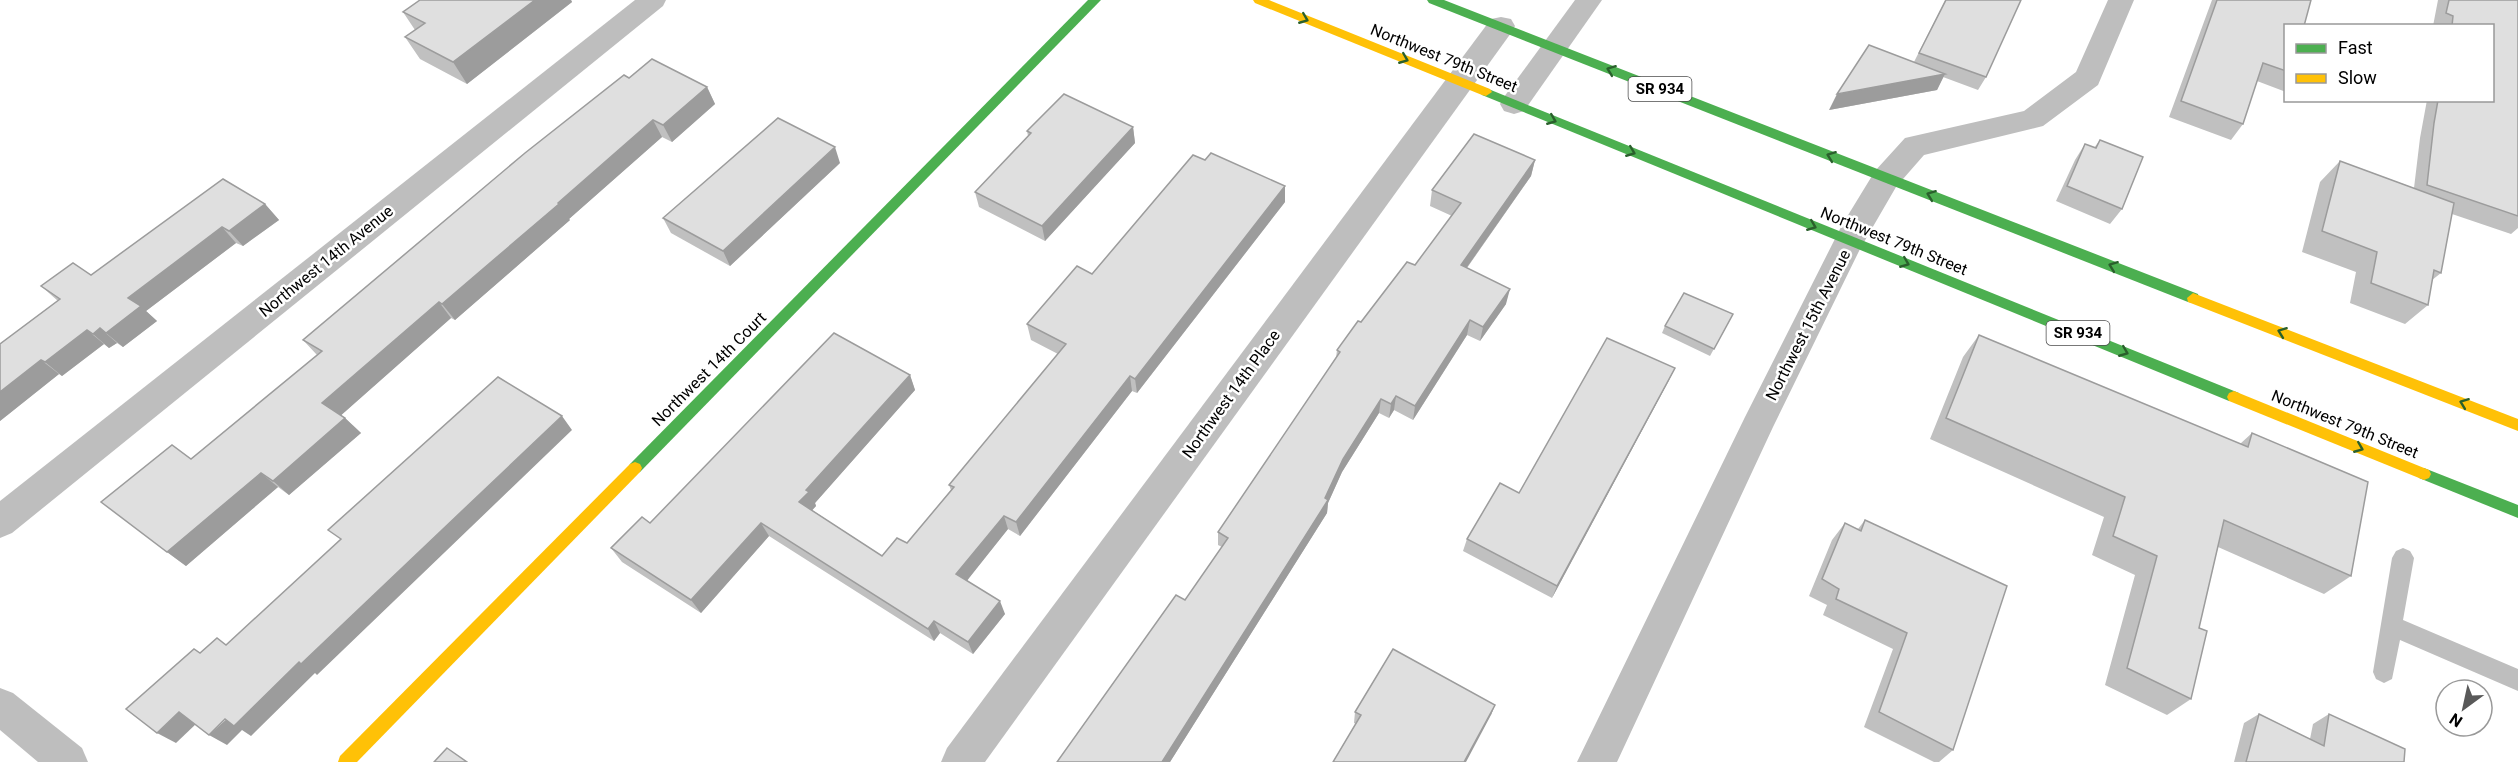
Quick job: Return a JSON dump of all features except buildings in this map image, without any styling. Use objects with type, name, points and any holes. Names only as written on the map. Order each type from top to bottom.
[{"type":"main road","name":"Northwest 14th Court","points":[[346,762],[1095,0]]},
{"type":"main road","name":"Northwest 79th Street","points":[[1259,0],[2518,512]]},
{"type":"main road","name":"SR 934","points":[[1433,0],[2518,425]]},
{"type":"street","name":"Northwest 14th Avenue","points":[[0,522],[653,0]]},
{"type":"street","points":[[1514,104],[1589,0]]},
{"type":"street","name":"Northwest 15th Avenue","points":[[1597,762],[1732,474],[1850,241],[1886,177],[1904,155],[1915,146],[2033,119],[2088,78],[2121,0]]},
{"type":"street","name":"Northwest 14th Place","points":[[961,762],[1501,26]]},
{"type":"street","points":[[0,706],[68,762]]},
{"type":"lane","points":[[2384,672],[2403,558]]},
{"type":"lane","points":[[2392,626],[2518,680]]},
{"type":"traffic: fast","points":[[635,468],[1095,0]]},
{"type":"traffic: fast","points":[[1433,0],[2193,298]]},
{"type":"traffic: fast","points":[[1486,92],[2234,397]]},
{"type":"traffic: fast","points":[[2424,474],[2518,512]]},
{"type":"traffic: slow","points":[[1259,0],[1486,92]]},
{"type":"traffic: slow","points":[[2193,298],[2518,425]]},
{"type":"traffic: slow","points":[[2234,397],[2424,474]]},
{"type":"traffic: slow","points":[[346,762],[635,468]]}]
